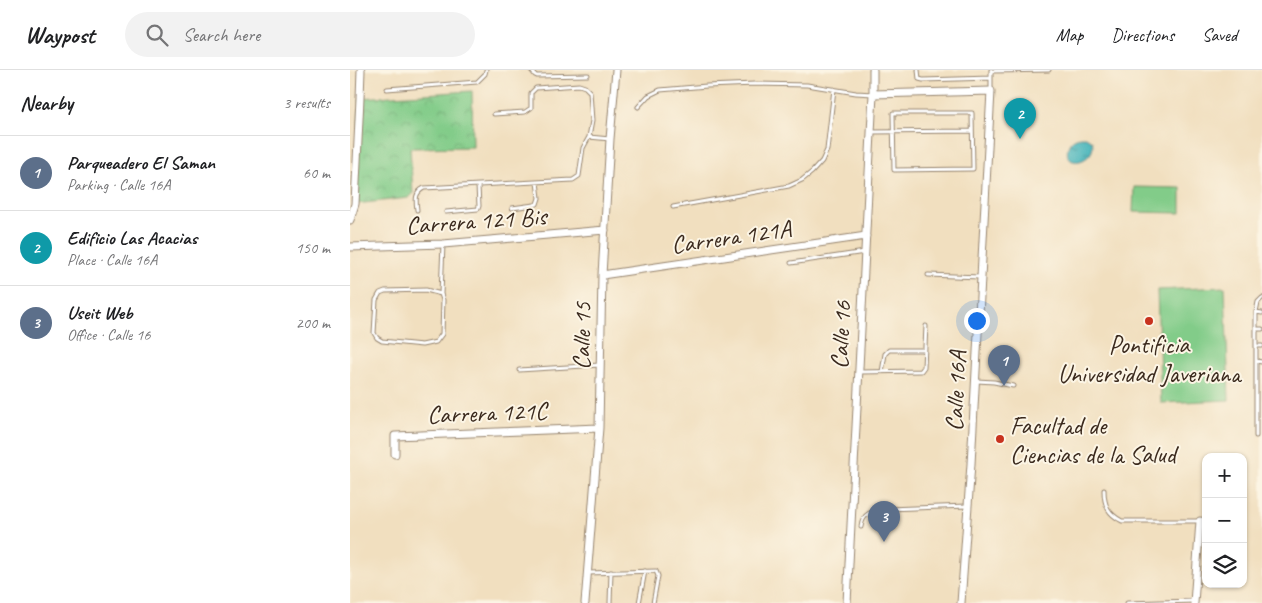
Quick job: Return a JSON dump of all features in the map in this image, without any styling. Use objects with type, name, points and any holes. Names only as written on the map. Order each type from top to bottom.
[{"type":"street","points":[[350,220],[355,204],[361,70]]},
{"type":"street","name":"Calle 15","points":[[585,603],[599,428],[602,275],[616,70]]},
{"type":"street","name":"Calle 16","points":[[847,603],[873,70]]},
{"type":"street","points":[[873,94],[991,91]]},
{"type":"street","name":"Calle 16A","points":[[961,603],[976,382],[991,91]]},
{"type":"street","name":"Carrera 121 Bis","points":[[350,247],[442,244],[605,230]]},
{"type":"street","name":"Carrera 121A","points":[[602,275],[866,236]]},
{"type":"street","name":"Carrera 121C","points":[[395,454],[395,436],[599,428]]},
{"type":"street","points":[[1194,602],[1202,528]]},
{"type":"lane","points":[[387,89],[476,82],[485,74],[486,70]]},
{"type":"lane","points":[[531,70],[537,76],[588,75]]},
{"type":"lane","points":[[918,70],[920,80],[991,78]]},
{"type":"lane","points":[[991,91],[991,71],[1049,70]]},
{"type":"lane","points":[[638,107],[648,96],[660,90],[707,86],[798,84],[873,94]]},
{"type":"lane","points":[[416,210],[416,195],[419,190],[424,188],[573,180],[580,176],[583,148],[589,137],[592,121],[590,92],[585,87],[579,85],[536,88],[531,93],[531,108],[525,112],[494,114]]},
{"type":"lane","points":[[673,207],[789,186],[802,180],[822,161],[827,150],[834,89]]},
{"type":"lane","points":[[893,113],[972,113],[973,169],[894,170],[893,132],[893,113]]},
{"type":"lane","points":[[871,132],[972,131]]},
{"type":"lane","points":[[589,137],[610,138]]},
{"type":"lane","points":[[512,208],[537,204],[539,198],[537,182]]},
{"type":"lane","points":[[446,212],[478,209],[478,186]]},
{"type":"lane","points":[[441,294],[426,290],[385,291],[380,293],[376,300],[374,332],[377,338],[382,341],[422,345],[436,342],[442,334],[442,244]]},
{"type":"lane","points":[[791,263],[865,252]]},
{"type":"lane","points":[[928,275],[981,277]]},
{"type":"lane","points":[[1256,436],[1256,312],[1258,302],[1262,298]]},
{"type":"lane","points":[[1256,312],[1262,313]]},
{"type":"lane","points":[[859,372],[921,371],[924,367],[926,326]]},
{"type":"lane","points":[[1256,329],[1262,329]]},
{"type":"lane","points":[[1256,346],[1262,346]]},
{"type":"lane","points":[[882,372],[885,354],[889,350],[925,350]]},
{"type":"lane","points":[[1256,362],[1262,362]]},
{"type":"lane","points":[[519,370],[600,365]]},
{"type":"lane","points":[[1256,377],[1262,378]]},
{"type":"lane","points":[[976,382],[994,382],[1013,386]]},
{"type":"lane","points":[[1104,490],[1108,509],[1113,517],[1122,521],[1202,519]]},
{"type":"lane","points":[[861,527],[863,517],[876,510],[968,506]]},
{"type":"lane","points":[[639,603],[645,571]]},
{"type":"lane","points":[[588,573],[656,571],[658,576],[653,603]]},
{"type":"lane","points":[[610,603],[612,572]]},
{"type":"lane","points":[[1127,603],[1194,602]]},
{"type":"green space","points":[[472,91],[473,147],[410,148],[413,194],[408,198],[355,204],[360,98]]},
{"type":"green space","points":[[1134,187],[1181,188],[1181,213],[1133,212]]},
{"type":"green space","points":[[1225,287],[1229,400],[1161,403],[1157,290]]},
{"type":"water","points":[[1086,137],[1092,141],[1093,148],[1086,158],[1075,161],[1070,159],[1068,155],[1068,147],[1072,140]]},
{"type":"place","name":"Edificio Las Acacias","points":[[1020,139]]},
{"type":"place","name":"Pontificia Universidad Javeriana","points":[[1149,321]]},
{"type":"place","name":"Parqueadero El Saman","points":[[1004,386]]},
{"type":"place","name":"Facultad de Ciencias de la Salud","points":[[1000,439]]},
{"type":"place","name":"Useit Web","points":[[884,542]]}]
